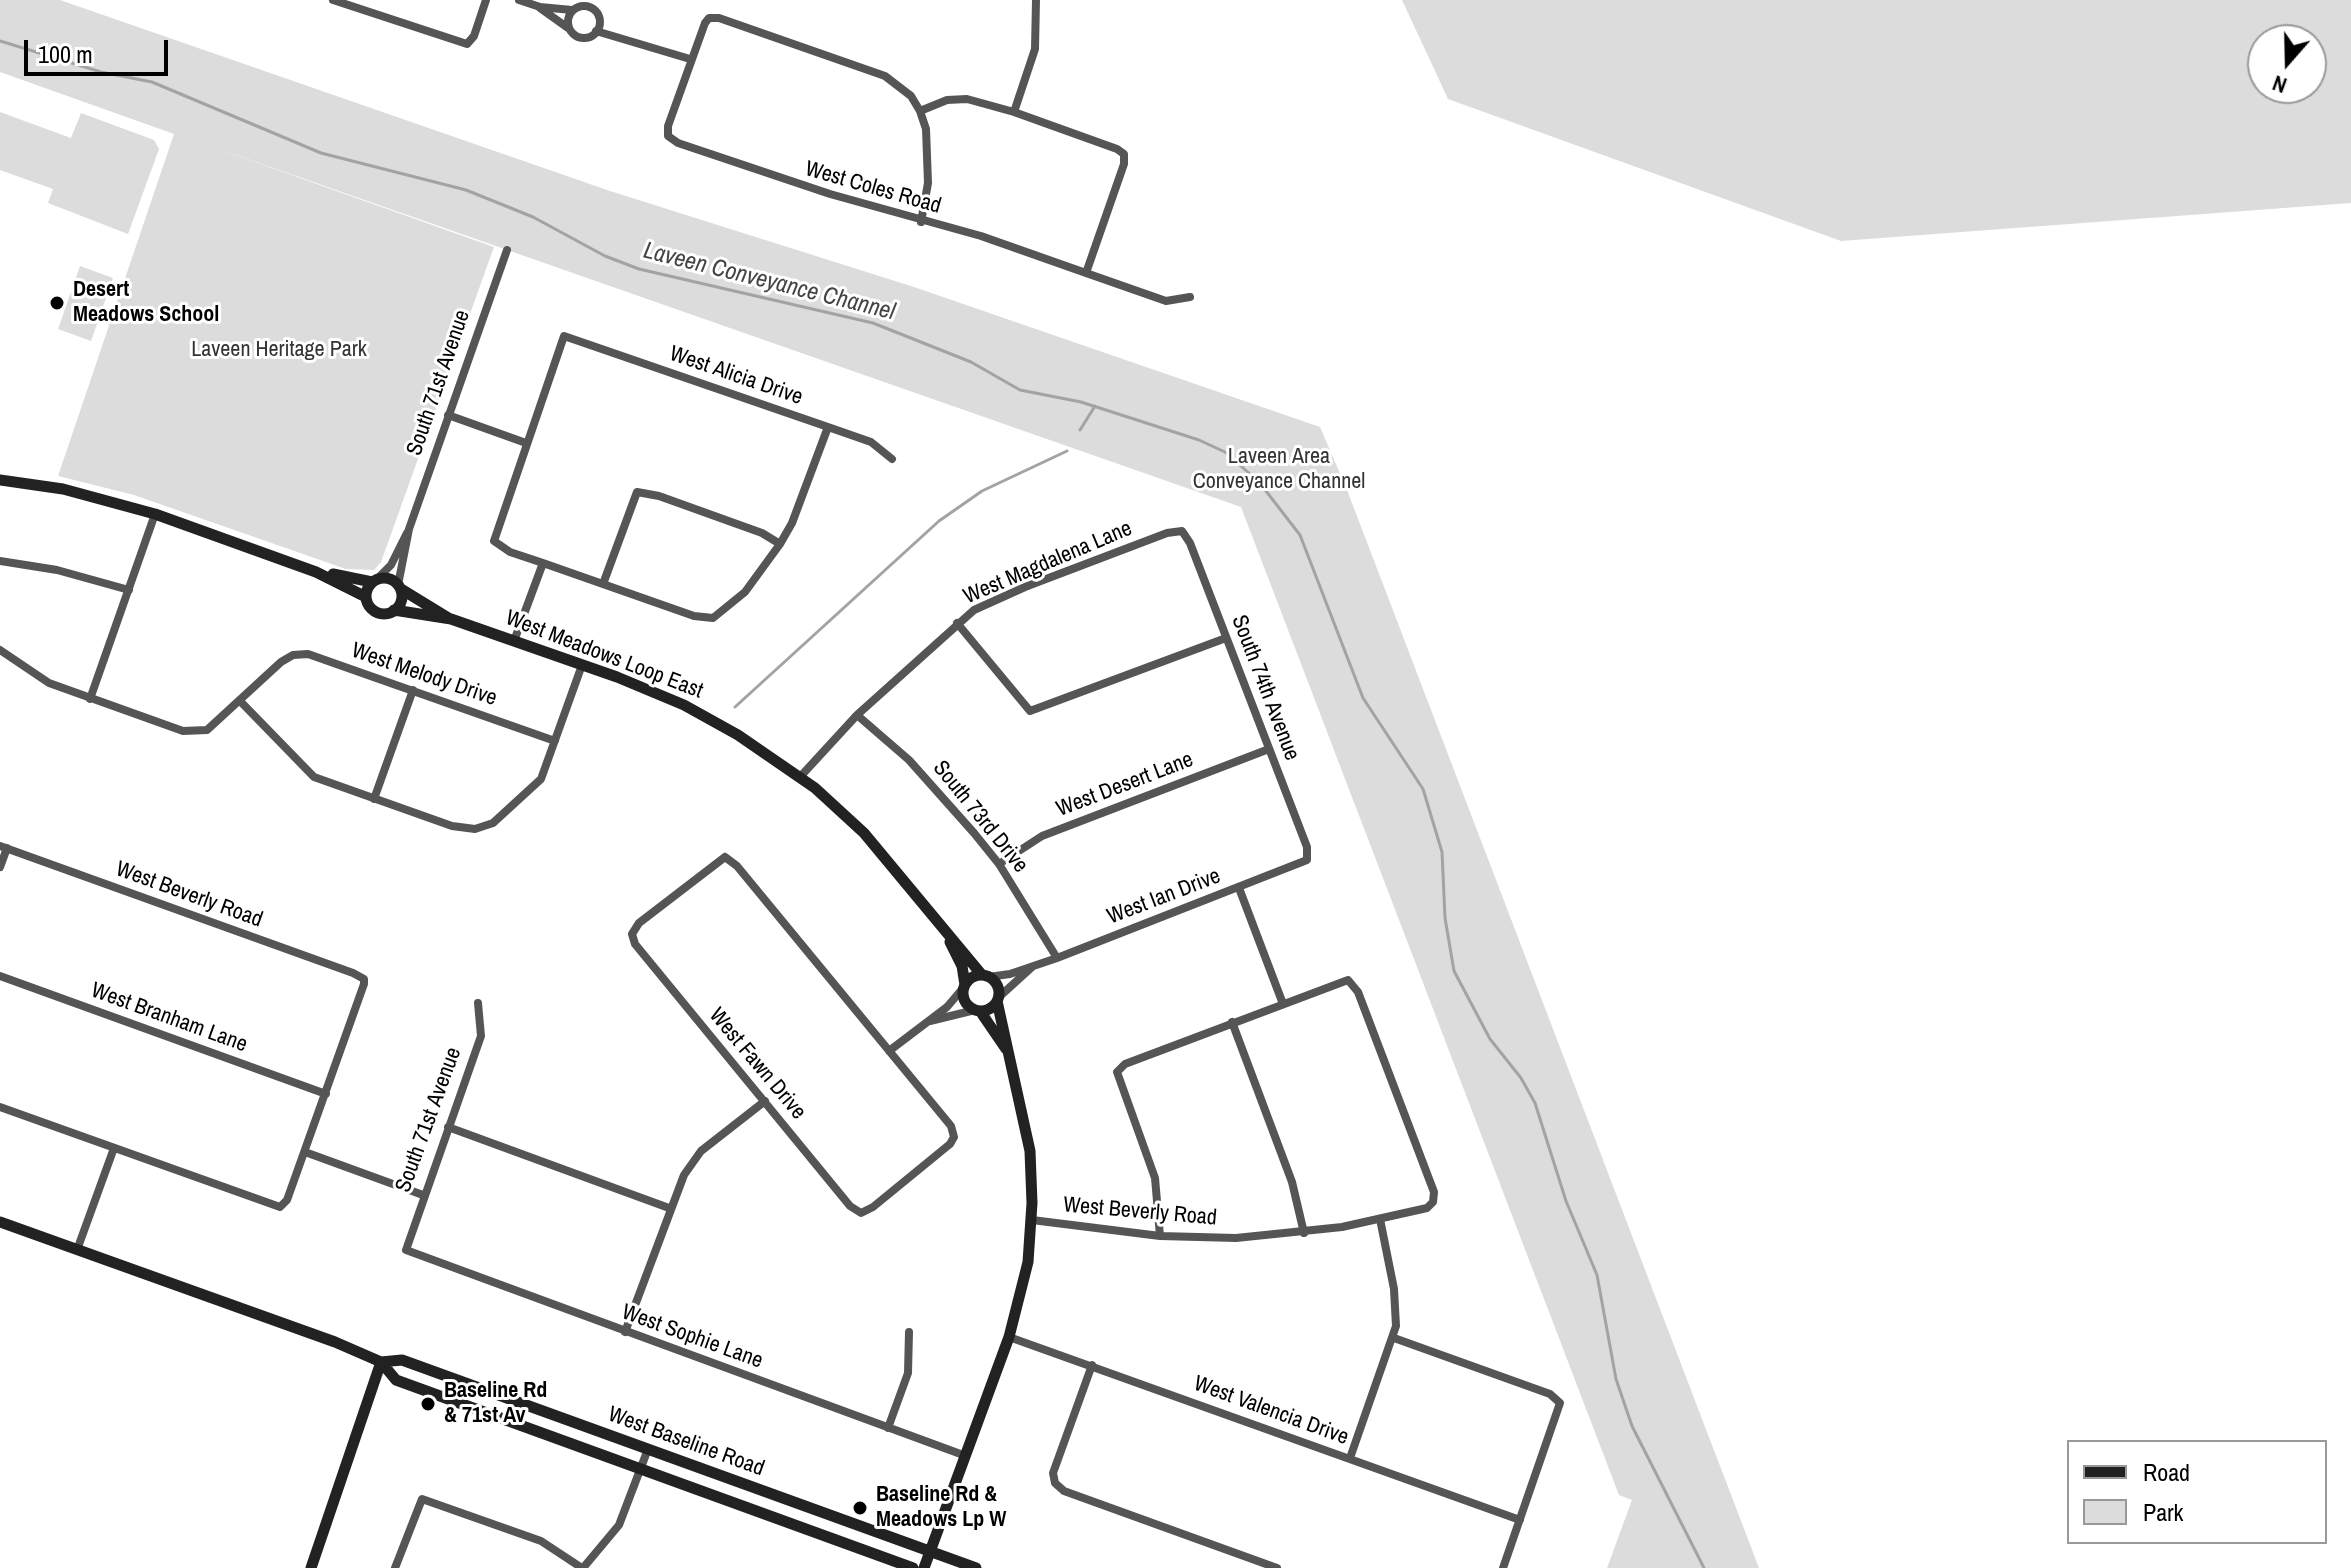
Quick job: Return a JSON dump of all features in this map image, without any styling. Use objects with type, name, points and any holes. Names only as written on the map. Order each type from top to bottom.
[{"type":"street","points":[[333,0],[467,44],[474,36],[486,0]]},
{"type":"street","points":[[519,0],[540,7],[582,38],[596,31],[628,38],[690,59]]},
{"type":"street","points":[[597,0],[596,11],[600,21],[628,38]]},
{"type":"street","points":[[1014,112],[1035,49],[1036,0]]},
{"type":"street","points":[[540,7],[578,5],[596,11]]},
{"type":"street","points":[[569,29],[567,19],[578,5]]},
{"type":"street","name":"West Coles Road","points":[[920,111],[905,90],[885,76],[709,18],[690,59],[668,126],[668,136],[678,143],[921,222],[981,236],[1166,301],[1190,297]]},
{"type":"street","points":[[596,31],[600,21]]},
{"type":"street","points":[[921,222],[928,183],[926,129],[920,111],[947,100],[967,99],[1014,112],[1124,154],[1124,164],[1086,273]]},
{"type":"street","name":"South 71st Avenue","points":[[375,581],[391,565],[409,529],[507,250]]},
{"type":"street","name":"West Alicia Drive","points":[[526,443],[564,336],[871,442],[892,459]]},
{"type":"street","points":[[448,415],[526,443],[494,541],[543,563],[694,616],[713,618],[745,592],[780,544],[792,523],[828,427]]},
{"type":"street","points":[[0,480],[63,489],[155,514],[316,572],[366,597],[377,612],[394,610],[451,619]]},
{"type":"street","points":[[603,584],[637,492],[659,496],[748,528],[780,544]]},
{"type":"street","points":[[90,699],[155,514]]},
{"type":"street","name":"South 71st Avenue","points":[[400,587],[409,529]]},
{"type":"street","name":"West Magdalena Lane","points":[[800,777],[857,715],[974,610],[1025,587],[1182,531]]},
{"type":"street","name":"South 74th Avenue","points":[[1182,531],[1190,543],[1307,847],[1307,860]]},
{"type":"street","points":[[0,561],[57,570],[129,590]]},
{"type":"street","points":[[514,641],[543,563]]},
{"type":"street","points":[[316,572],[375,581],[389,578],[451,619]]},
{"type":"street","points":[[366,597],[375,581]]},
{"type":"street","points":[[394,610],[401,601],[400,587]]},
{"type":"street","name":"West Meadows Loop East","points":[[451,619],[654,691],[704,715],[800,777],[892,863],[946,934]]},
{"type":"street","points":[[957,623],[1030,711],[1226,638]]},
{"type":"street","points":[[0,650],[49,683],[183,731],[197,732],[217,724],[240,701],[314,777],[463,830],[485,827],[541,779],[582,665]]},
{"type":"street","name":"West Melody Drive","points":[[240,701],[281,662],[293,655],[308,654],[555,741]]},
{"type":"street","points":[[374,799],[413,690]]},
{"type":"street","name":"South 73rd Drive","points":[[857,715],[909,760],[999,864],[1057,958]]},
{"type":"street","name":"West Desert Lane","points":[[999,864],[1042,836],[1269,749]]},
{"type":"street","points":[[0,867],[3,847]]},
{"type":"street","name":"West Beverly Road","points":[[3,847],[364,979],[364,989],[326,1094]]},
{"type":"street","name":"West Fawn Drive","points":[[725,857],[737,866],[951,1126],[954,1137],[950,1144],[873,1207],[861,1213],[850,1206],[765,1101],[635,944],[632,934],[639,923],[725,857]]},
{"type":"street","name":"West Ian Drive","points":[[985,976],[1032,967],[1057,958],[1307,860]]},
{"type":"street","points":[[1160,1236],[1155,1178],[1117,1072],[1125,1064],[1283,1004],[1239,888]]},
{"type":"street","points":[[924,1568],[1009,1337],[1028,1262],[1032,1220],[1027,1129],[1006,1050],[997,985],[946,934]]},
{"type":"street","points":[[946,934],[962,966],[964,999],[978,1011],[1006,1050]]},
{"type":"street","name":"West Ian Drive","points":[[998,999],[1032,967]]},
{"type":"street","name":"West Branham Lane","points":[[0,976],[326,1094]]},
{"type":"street","points":[[889,1051],[930,1022],[964,986],[985,976]]},
{"type":"street","name":"West Beverly Road","points":[[1032,1220],[1160,1236],[1236,1238],[1304,1233],[1427,1208],[1433,1202],[1434,1192],[1358,992],[1348,980],[1283,1004]]},
{"type":"street","points":[[930,1022],[990,1009],[998,999]]},
{"type":"street","name":"South 71st Avenue","points":[[406,1250],[481,1036],[478,1003]]},
{"type":"street","points":[[1232,1022],[1292,1182],[1304,1233]]},
{"type":"street","points":[[0,1107],[280,1207],[287,1200],[326,1094]]},
{"type":"street","points":[[625,1332],[678,1183],[701,1151],[765,1101]]},
{"type":"street","points":[[448,1127],[669,1208]]},
{"type":"street","points":[[77,1250],[114,1148]]},
{"type":"street","points":[[305,1152],[423,1195]]},
{"type":"street","points":[[1350,1458],[1394,1338],[1397,1307],[1380,1219]]},
{"type":"street","name":"West Baseline Road","points":[[0,1222],[335,1342],[381,1362],[396,1380],[913,1568]]},
{"type":"street","name":"West Sophie Lane","points":[[406,1250],[966,1456]]},
{"type":"street","points":[[888,1428],[908,1373],[909,1332]]},
{"type":"street","name":"West Valencia Drive","points":[[1009,1337],[1520,1520]]},
{"type":"street","points":[[1394,1338],[1550,1394],[1560,1403],[1503,1568]]},
{"type":"street","name":"West Baseline Road","points":[[381,1362],[402,1360],[976,1568]]},
{"type":"street","points":[[311,1568],[381,1362]]},
{"type":"street","points":[[1092,1365],[1053,1473],[1055,1483],[1064,1491],[1277,1568]]},
{"type":"street","points":[[395,1568],[422,1499],[541,1541],[582,1568],[619,1525],[648,1449]]},
{"type":"green space","name":"Laveen Area Conveyance Channel","points":[[0,0],[60,0],[610,191],[914,287],[1320,427],[1347,490],[1759,1568],[1607,1568],[1632,1500],[1619,1495],[1241,507],[196,141],[494,247],[381,562],[374,570],[346,569],[134,495],[58,476],[174,134],[0,72]]},
{"type":"green space","points":[[1402,0],[2351,0],[2351,203],[1841,241],[1448,99]]},
{"type":"green space","points":[[0,112],[71,138],[81,113],[154,140],[159,149],[128,234],[48,203],[53,189],[0,170]]},
{"type":"green space","points":[[80,266],[113,278],[91,341],[58,329]]},
{"type":"waterway","name":"Laveen Conveyance Channel","points":[[0,41],[101,72],[152,82],[321,153],[466,190],[533,217],[605,256],[639,269],[873,323],[971,362],[1020,390],[1081,402],[1199,440],[1225,452],[1259,482],[1300,535],[1363,698],[1423,789],[1442,852],[1445,918],[1454,971],[1490,1039],[1521,1078],[1535,1103],[1566,1201],[1597,1275],[1616,1379],[1632,1426],[1704,1568]]},
{"type":"waterway","points":[[1080,430],[1095,406]]},
{"type":"waterway","points":[[735,707],[939,521],[982,491],[1067,451]]},
{"type":"place","name":"Desert Meadows School","points":[[57,303]]},
{"type":"place","name":"Baseline Rd & 71st Av","points":[[428,1404]]},
{"type":"place","name":"Baseline Rd & Meadows Lp W","points":[[860,1508]]},
{"type":"park label","name":"Laveen Heritage Park","points":[[279,350]]}]
